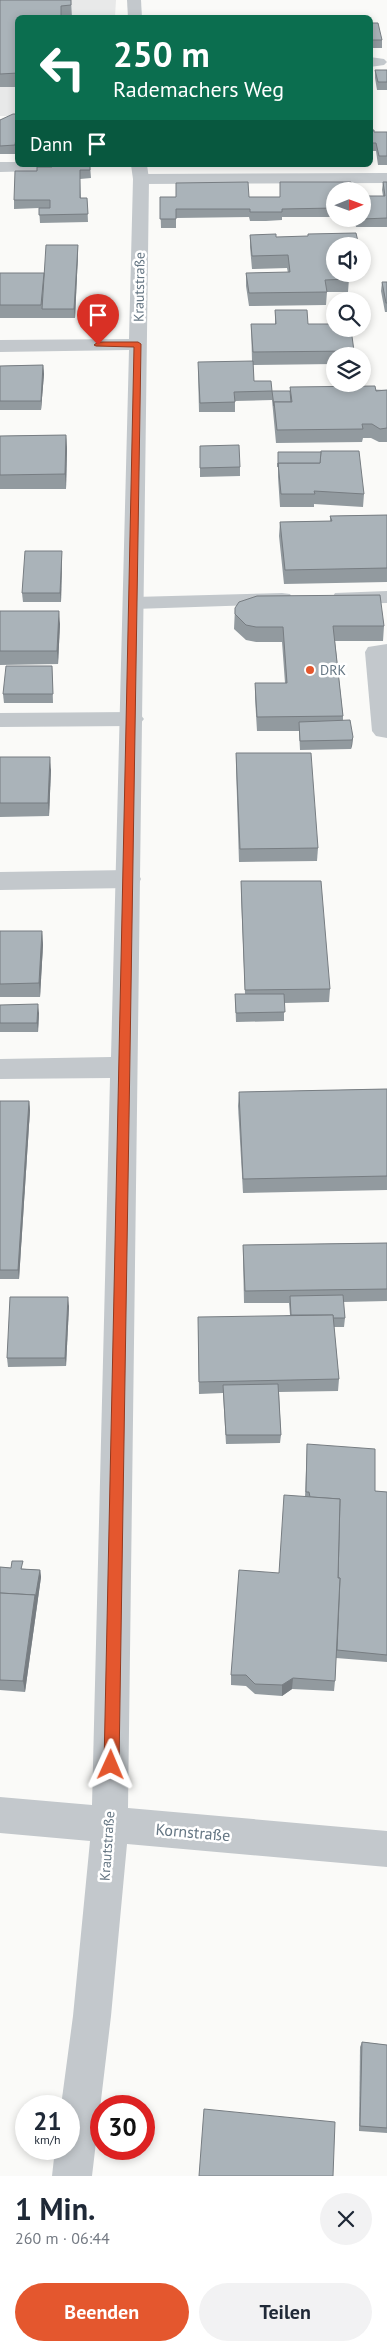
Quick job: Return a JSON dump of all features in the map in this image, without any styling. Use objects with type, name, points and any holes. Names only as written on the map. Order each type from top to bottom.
[{"type":"street","points":[[134,0],[135,15]]},
{"type":"street","points":[[0,167],[15,167]]},
{"type":"street","points":[[140,172],[387,178]]},
{"type":"street","name":"Krautstraße","points":[[72,2176],[92,2016],[110,1825],[126,1067],[140,172]]},
{"type":"street","points":[[0,346],[138,344]]},
{"type":"street","points":[[134,603],[387,597]]},
{"type":"street","points":[[384,731],[376,652],[387,650]]},
{"type":"street","points":[[0,720],[132,719]]},
{"type":"street","points":[[0,881],[129,879]]},
{"type":"street","points":[[0,1069],[126,1067]]},
{"type":"street","name":"Kornstraße","points":[[0,1815],[387,1848]]},
{"type":"shaded area","points":[[0,0],[116,0],[115,15],[15,15],[15,116],[0,116]]},
{"type":"building","points":[[0,0],[71,0],[71,5],[61,6],[61,15],[15,15],[15,73],[0,74]]},
{"type":"building","points":[[373,23],[378,23],[382,40],[373,40]]},
{"type":"building","points":[[375,70],[387,70],[387,82],[378,82]]},
{"type":"building","points":[[15,114],[15,145],[0,146],[0,120]]},
{"type":"building","points":[[373,130],[374,132],[387,132],[387,156],[379,156],[376,143],[373,143]]},
{"type":"building","points":[[37,167],[90,167],[90,170],[80,170],[80,198],[87,198],[88,214],[39,215],[39,208],[50,208],[50,200],[14,200],[15,171],[37,171]]},
{"type":"building","points":[[248,182],[249,197],[280,197],[280,182],[326,182],[326,208],[282,209],[282,212],[250,212],[250,209],[176,209],[176,219],[160,219],[160,197],[176,197],[176,183]]},
{"type":"building","points":[[383,182],[387,182],[387,218],[371,219],[371,196],[385,196]]},
{"type":"building","points":[[356,233],[357,237],[326,237],[325,280],[327,292],[249,293],[246,273],[290,272],[288,255],[252,256],[250,235],[276,234],[276,237],[308,236],[308,234]]},
{"type":"building","points":[[46,245],[78,245],[74,309],[42,309]]},
{"type":"building","points":[[0,273],[44,273],[41,305],[0,305]]},
{"type":"building","points":[[382,282],[387,282],[387,303],[386,303]]},
{"type":"building","points":[[275,310],[307,310],[308,324],[326,324],[326,337],[352,337],[353,347],[326,347],[326,351],[253,352],[251,324],[276,324]]},
{"type":"building","points":[[253,361],[254,381],[271,381],[272,391],[234,392],[235,402],[200,403],[198,362]]},
{"type":"building","points":[[43,365],[41,401],[0,401],[0,366]]},
{"type":"building","points":[[371,386],[375,386],[376,391],[387,390],[387,428],[380,429],[372,424],[362,424],[363,429],[277,430],[274,402],[292,402],[290,387],[326,387],[326,392],[371,392]]},
{"type":"building","points":[[272,391],[290,391],[291,402],[274,402],[274,406]]},
{"type":"building","points":[[66,435],[65,474],[0,475],[0,436]]},
{"type":"building","points":[[239,445],[240,467],[200,468],[200,446]]},
{"type":"building","points":[[321,451],[359,451],[364,494],[314,491],[315,494],[281,494],[278,463],[320,463]]},
{"type":"building","points":[[278,452],[321,452],[320,463],[278,463]]},
{"type":"building","points":[[387,515],[387,568],[285,570],[280,522],[332,521],[330,516]]},
{"type":"building","points":[[25,551],[62,551],[60,593],[22,593]]},
{"type":"building","name":"DRK","points":[[380,595],[384,626],[333,626],[343,716],[257,717],[255,683],[287,683],[283,627],[246,625],[235,614],[235,608],[239,602],[257,596]]},
{"type":"building","points":[[0,611],[59,611],[57,651],[0,651]]},
{"type":"building","points":[[6,666],[52,666],[53,694],[3,694]]},
{"type":"building","points":[[350,720],[352,740],[300,741],[299,722]]},
{"type":"building","points":[[236,753],[311,753],[318,848],[240,849]]},
{"type":"building","points":[[0,757],[50,757],[48,803],[0,803]]},
{"type":"building","points":[[241,881],[321,881],[330,989],[245,990]]},
{"type":"building","points":[[0,931],[42,931],[39,983],[0,984]]},
{"type":"building","points":[[235,994],[284,994],[285,1012],[236,1013]]},
{"type":"building","points":[[38,1004],[37,1023],[0,1023],[0,1005]]},
{"type":"building","points":[[387,1089],[387,1176],[243,1179],[239,1092]]},
{"type":"building","points":[[0,1101],[29,1101],[18,1270],[0,1270]]},
{"type":"building","points":[[387,1243],[387,1289],[245,1291],[243,1245]]},
{"type":"building","points":[[343,1295],[345,1318],[333,1318],[333,1315],[291,1315],[290,1296]]},
{"type":"building","points":[[10,1297],[68,1297],[65,1358],[7,1358]]},
{"type":"building","points":[[333,1315],[339,1379],[199,1382],[198,1317]]},
{"type":"building","points":[[278,1384],[281,1435],[226,1435],[223,1385]]},
{"type":"building","points":[[307,1444],[375,1449],[375,1491],[387,1492],[387,1655],[337,1650],[340,1578],[338,1578],[340,1499],[310,1497],[309,1492],[306,1492]]},
{"type":"building","points":[[284,1495],[340,1499],[338,1578],[340,1578],[335,1681],[293,1678],[282,1685],[255,1684],[246,1675],[231,1675],[239,1570],[279,1573]]},
{"type":"building","points":[[12,1561],[23,1561],[21,1569],[40,1570],[35,1599],[35,1595],[0,1593],[0,1567],[11,1568]]},
{"type":"building","points":[[0,1593],[35,1595],[23,1681],[0,1680]]},
{"type":"building","points":[[362,2042],[387,2045],[387,2128],[360,2126]]},
{"type":"building","points":[[204,2109],[335,2122],[333,2176],[199,2176]]},
{"type":"place","name":"DRK","points":[[310,670]]},
{"type":"route","points":[[98,345],[138,344],[126,1067],[111,1765]]}]
